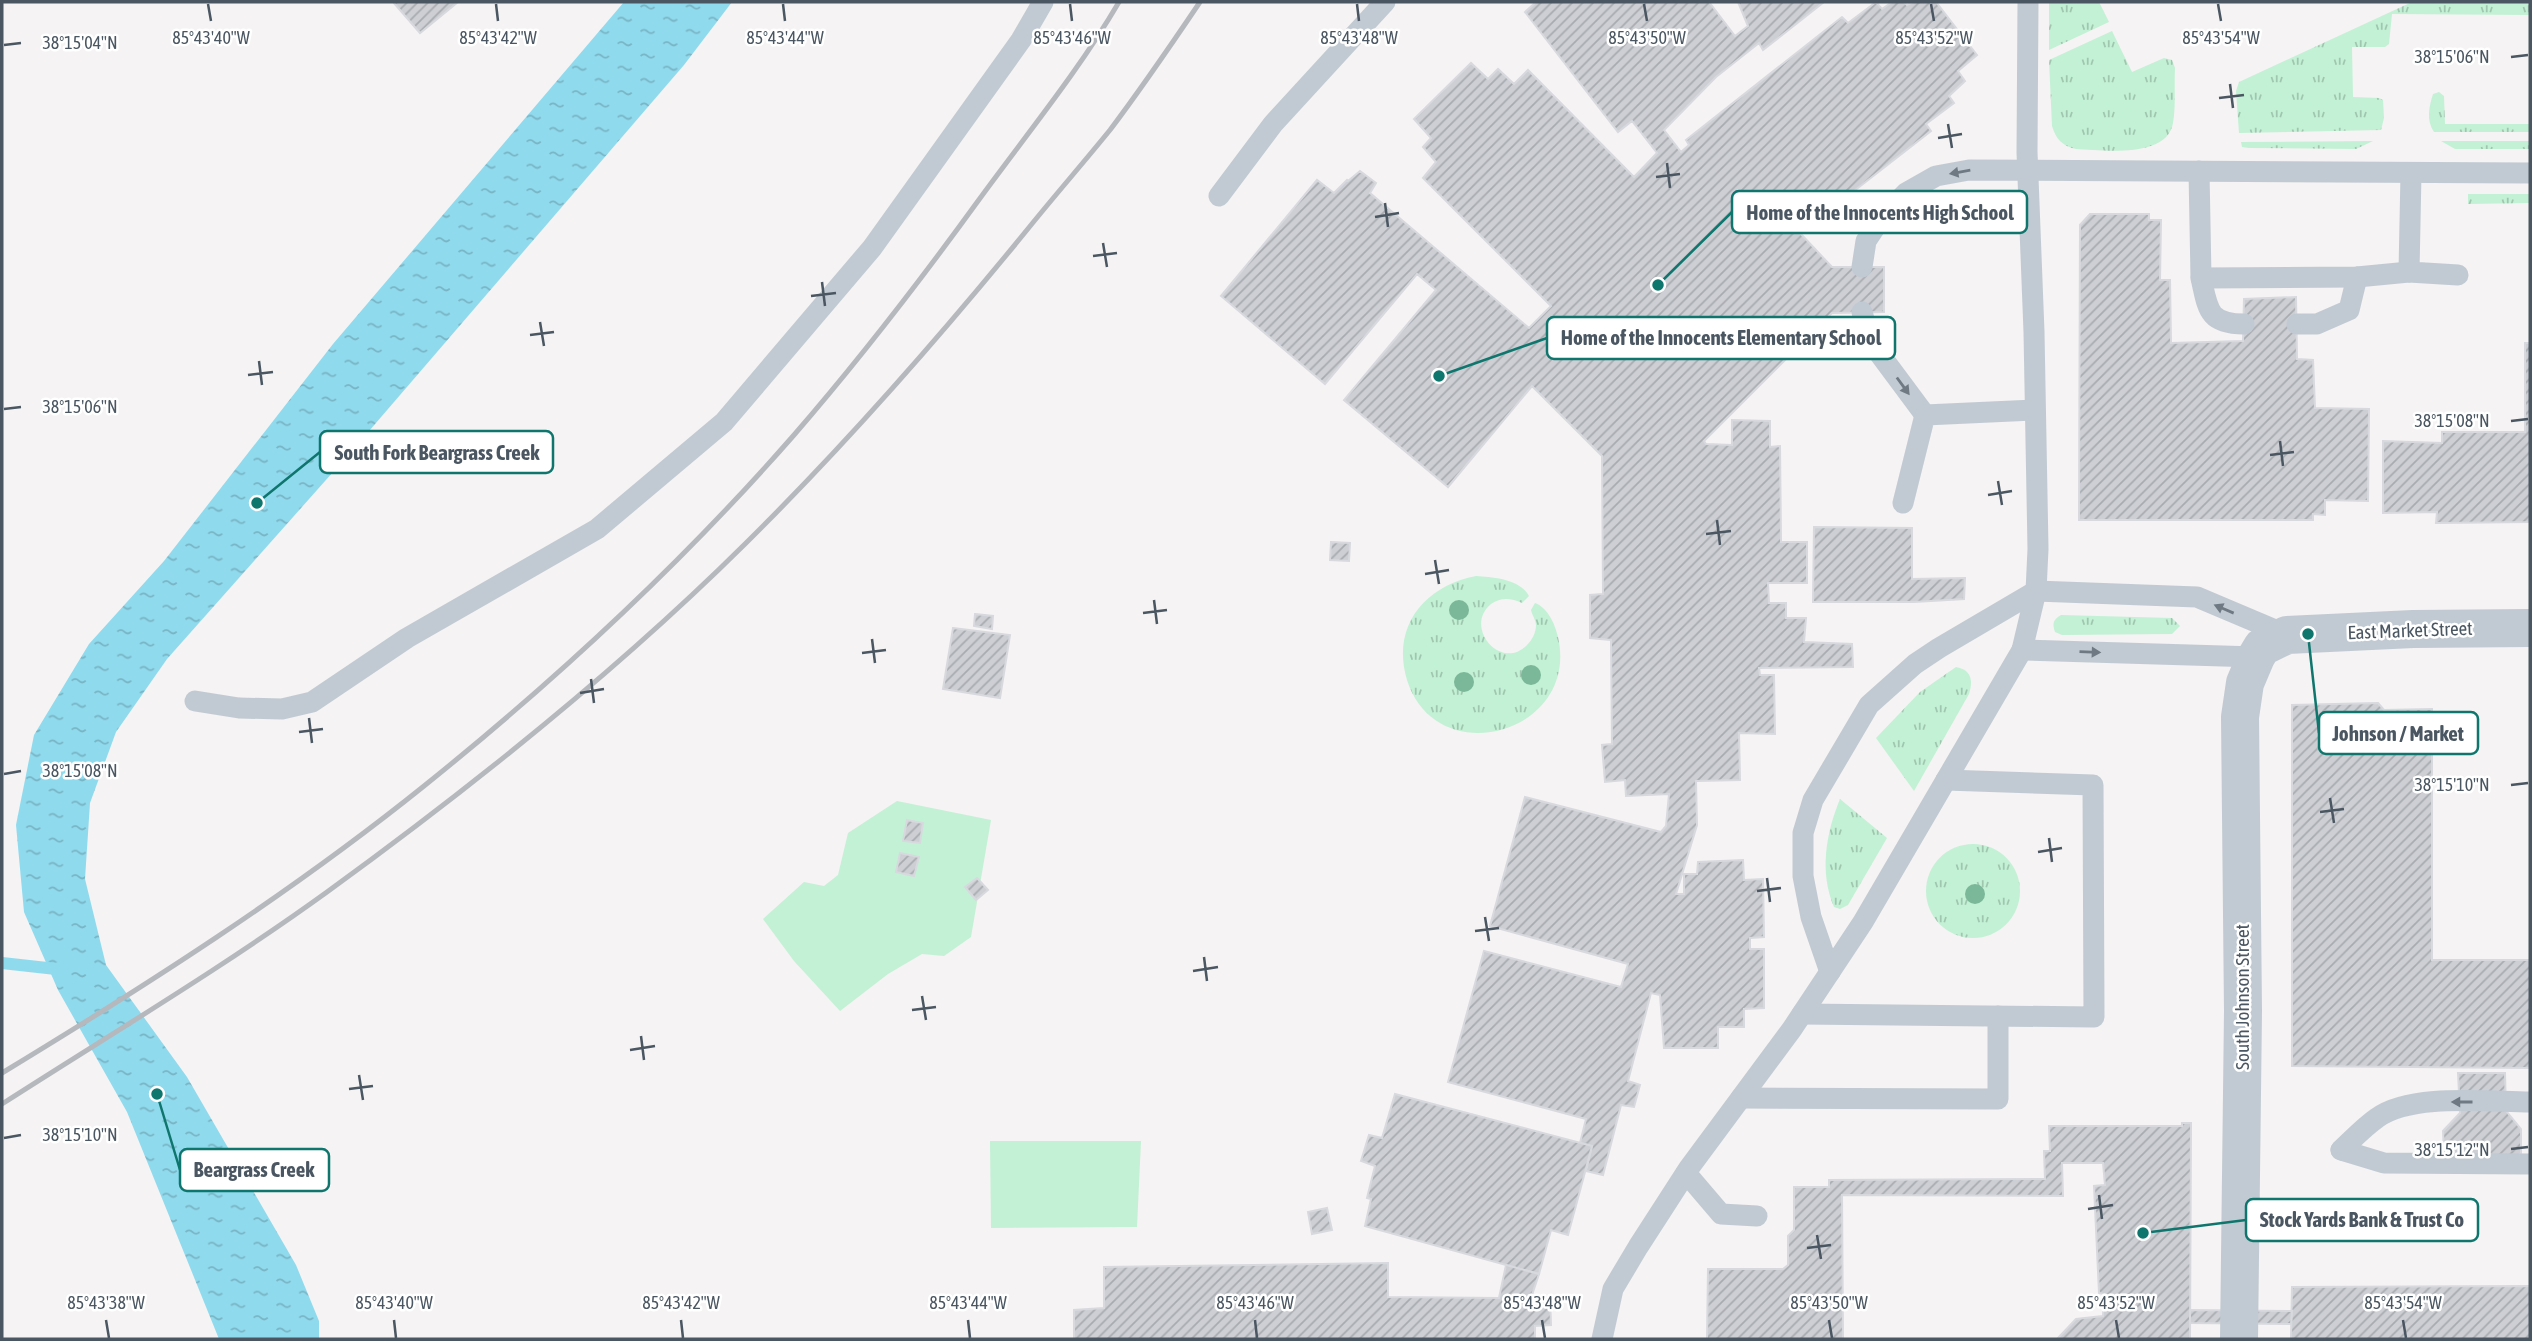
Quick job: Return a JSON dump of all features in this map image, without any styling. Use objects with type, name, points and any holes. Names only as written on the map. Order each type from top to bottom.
[{"type":"street","name":"East Market Street","points":[[2287,635],[2413,629],[2530,628]]},
{"type":"street","points":[[2256,657],[2263,647],[2287,635]]},
{"type":"street","name":"South Johnson Street","points":[[2239,1339],[2243,1011],[2240,717],[2245,682],[2256,657]]},
{"type":"lane","points":[[195,701],[239,708],[282,709],[312,702],[407,638],[597,529],[724,422],[785,351],[872,248],[1021,40],[1043,2]]},
{"type":"lane","points":[[1219,196],[1273,124],[1385,2]]},
{"type":"lane","points":[[1602,1339],[1613,1289],[1686,1174],[1802,1014],[1863,922],[2022,650],[2036,592],[2038,549],[2028,169],[2028,2]]},
{"type":"lane","points":[[1862,267],[1866,241],[1882,217],[1906,194],[1936,176],[1969,170],[2530,173]]},
{"type":"lane","points":[[2199,171],[2201,278],[2209,312],[2225,324],[2244,324]]},
{"type":"lane","points":[[2409,272],[2411,173]]},
{"type":"lane","points":[[2201,278],[2357,278],[2409,272],[2458,275]]},
{"type":"lane","points":[[2297,324],[2317,324],[2349,310],[2357,278]]},
{"type":"lane","points":[[1862,312],[1870,341],[1925,415]]},
{"type":"lane","points":[[1925,415],[2035,410]]},
{"type":"lane","points":[[1903,503],[1925,415]]},
{"type":"lane","points":[[1830,972],[1811,917],[1803,876],[1803,833],[1813,800],[1869,705],[1915,664],[2036,592],[2197,597],[2287,635]]},
{"type":"lane","points":[[2022,650],[2256,657]]},
{"type":"lane","points":[[1802,1014],[2094,1017],[2093,785],[1946,780]]},
{"type":"lane","points":[[1741,1098],[1998,1100],[1998,1016]]},
{"type":"lane","points":[[2530,1102],[2420,1102],[2396,1108],[2377,1117],[2340,1150],[2384,1163],[2530,1164]]},
{"type":"lane","points":[[1686,1174],[1721,1214],[1758,1216]]},
{"type":"green space","points":[[2049,2],[2099,2],[2109,22],[2049,50]]},
{"type":"green space","points":[[2412,2],[2530,2],[2530,15],[2392,14],[2389,44],[2385,47],[2352,47],[2353,97],[2383,100],[2384,118],[2381,130],[2239,133],[2236,91],[2239,82]]},
{"type":"green space","points":[[2112,31],[2132,72],[2164,58],[2172,60],[2175,68],[2173,123],[2168,134],[2147,147],[2117,151],[2071,148],[2060,141],[2052,126],[2049,60]]},
{"type":"green space","points":[[2439,92],[2444,96],[2445,124],[2530,124],[2530,132],[2434,132],[2429,109],[2433,94]]},
{"type":"green space","points":[[2373,141],[2356,149],[2249,148],[2242,147],[2241,142]]},
{"type":"green space","points":[[2441,141],[2530,141],[2530,149],[2455,149]]},
{"type":"green space","points":[[2468,194],[2530,194],[2530,203],[2468,204]]},
{"type":"green space","points":[[1476,576],[1513,582],[1529,596],[1522,603],[1499,600],[1483,613],[1483,634],[1489,643],[1506,653],[1517,652],[1527,645],[1532,639],[1536,623],[1531,610],[1535,603],[1540,605],[1550,617],[1558,637],[1559,671],[1548,698],[1528,718],[1502,730],[1473,733],[1446,726],[1423,709],[1407,680],[1403,661],[1408,626],[1427,599],[1457,581]]},
{"type":"green space","points":[[2061,615],[2172,618],[2180,626],[2172,634],[2062,635],[2055,632],[2054,626],[2055,620]]},
{"type":"green space","points":[[1956,667],[1970,677],[1969,694],[1914,791],[1876,738],[1920,692]]},
{"type":"green space","points":[[1840,799],[1887,838],[1848,905],[1840,909],[1834,907],[1829,894],[1826,853],[1831,825]]},
{"type":"green space","points":[[897,801],[991,820],[971,937],[944,956],[922,954],[888,974],[840,1011],[794,961],[763,919],[804,882],[824,886],[838,875],[848,833]]},
{"type":"green space","points":[[1973,844],[1991,848],[2006,858],[2016,873],[2020,891],[2016,909],[2006,924],[1991,934],[1973,938],[1955,934],[1940,924],[1930,909],[1926,891],[1930,873],[1940,858],[1955,848]]},
{"type":"green space","points":[[990,1141],[1141,1141],[1137,1227],[991,1228]]},
{"type":"water","points":[[624,2],[732,2],[684,65],[357,445],[167,659],[116,732],[90,803],[85,879],[106,965],[187,1077],[296,1265],[319,1321],[319,1339],[219,1339],[127,1112],[58,990],[24,912],[16,825],[34,735],[89,644],[164,561],[333,344]]},
{"type":"building","points":[[393,2],[458,2],[420,33]]},
{"type":"building","points":[[1536,2],[1709,2],[1735,36],[1748,26],[1738,2],[1824,2],[1763,50],[1759,43],[1716,77],[1664,130],[1681,152],[1689,145],[1686,140],[1842,17],[1848,23],[1876,2],[1882,9],[1892,2],[1904,2],[1907,5],[1913,2],[1936,2],[1977,55],[1958,71],[1965,81],[1949,96],[1954,103],[1926,124],[1931,131],[1800,233],[1832,267],[1884,267],[1884,312],[1832,313],[1704,441],[1706,444],[1732,445],[1732,420],[1770,421],[1770,447],[1780,446],[1781,542],[1807,542],[1807,583],[1768,583],[1769,603],[1786,603],[1786,618],[1806,618],[1804,642],[1852,644],[1853,667],[1759,668],[1760,675],[1774,675],[1775,734],[1739,733],[1740,780],[1696,781],[1697,825],[1676,894],[1684,894],[1684,874],[1697,874],[1698,862],[1743,860],[1744,880],[1763,879],[1764,937],[1750,938],[1750,949],[1764,949],[1764,1008],[1744,1009],[1744,1027],[1718,1027],[1718,1048],[1664,1048],[1660,995],[1651,993],[1628,1081],[1640,1085],[1634,1107],[1621,1105],[1603,1175],[1586,1171],[1592,1146],[1580,1143],[1586,1119],[1448,1082],[1484,951],[1621,987],[1628,964],[1490,926],[1525,797],[1661,832],[1666,826],[1669,794],[1626,796],[1625,780],[1605,782],[1602,745],[1612,744],[1611,640],[1590,638],[1590,595],[1603,594],[1602,456],[1532,386],[1448,487],[1344,400],[1436,290],[1417,274],[1325,384],[1221,296],[1317,180],[1334,193],[1360,171],[1376,183],[1370,193],[1529,328],[1551,306],[1423,178],[1436,162],[1423,147],[1431,138],[1414,119],[1471,63],[1488,79],[1498,69],[1514,84],[1528,70],[1634,177],[1657,153],[1632,121],[1618,132],[1525,12]]},
{"type":"building","points":[[2090,214],[2149,214],[2149,220],[2161,220],[2160,280],[2170,280],[2171,343],[2243,341],[2244,299],[2296,297],[2297,359],[2313,360],[2315,408],[2369,409],[2368,501],[2325,500],[2325,515],[2313,514],[2313,520],[2079,520],[2080,225]]},
{"type":"building","points":[[2525,343],[2530,343],[2530,522],[2436,523],[2437,512],[2383,513],[2383,441],[2442,443],[2442,432],[2525,432]]},
{"type":"building","points":[[1814,527],[1912,528],[1912,579],[1965,578],[1964,599],[1813,602]]},
{"type":"building","points":[[1331,542],[1350,543],[1349,561],[1330,560]]},
{"type":"building","points":[[975,614],[993,616],[992,629],[974,626]]},
{"type":"building","points":[[953,628],[1010,635],[1000,698],[943,689]]},
{"type":"building","points":[[2378,703],[2384,710],[2432,709],[2432,960],[2530,960],[2530,1068],[2292,1066],[2292,705]]},
{"type":"building","points":[[907,820],[923,823],[920,843],[903,841]]},
{"type":"building","points":[[900,853],[919,857],[914,876],[896,872]]},
{"type":"building","points":[[977,878],[988,890],[976,900],[965,887]]},
{"type":"building","points":[[2458,1073],[2505,1073],[2506,1111],[2521,1129],[2521,1153],[2505,1171],[2444,1153],[2443,1131],[2460,1113]]},
{"type":"building","points":[[1395,1094],[1592,1146],[1568,1235],[1551,1230],[1539,1274],[1365,1226],[1371,1199],[1367,1198],[1375,1166],[1361,1161],[1369,1135],[1382,1138]]},
{"type":"building","points":[[2182,1123],[2191,1123],[2190,1339],[2057,1339],[2076,1319],[2103,1316],[2104,1294],[2099,1293],[2094,1186],[2105,1185],[2103,1163],[2062,1163],[2063,1196],[1842,1195],[1843,1339],[1707,1339],[1708,1269],[1783,1269],[1788,1265],[1788,1236],[1794,1230],[1794,1187],[1829,1187],[1829,1180],[2045,1179],[2044,1151],[2050,1151],[2049,1126],[2182,1126]]},
{"type":"building","points":[[1327,1208],[1332,1230],[1312,1234],[1308,1212]]},
{"type":"building","points":[[1388,1263],[1388,1297],[1499,1298],[1506,1265],[1539,1274],[1531,1298],[1550,1297],[1551,1325],[1535,1326],[1535,1339],[1074,1339],[1074,1310],[1104,1308],[1104,1267]]},
{"type":"building","points":[[2530,1286],[2530,1339],[2291,1339],[2292,1287]]},
{"type":"building","points":[[2190,1310],[2292,1311],[2291,1324],[2190,1323]]},
{"type":"waterway","points":[[2,963],[56,969],[62,967]]},
{"type":"railway","points":[[2,1073],[218,937],[374,825],[522,704],[663,574],[794,435],[842,378],[1051,103],[1119,2]]},
{"type":"railway","points":[[2,1104],[166,1000],[327,892],[489,769],[646,637],[745,544],[892,389],[1110,130],[1200,2]]},
{"type":"place","name":"Home of the Innocents High School","points":[[1658,285]]},
{"type":"place","name":"Home of the Innocents Elementary School","points":[[1439,376]]},
{"type":"place","name":"South Fork Beargrass Creek","points":[[257,503]]},
{"type":"place","name":"Johnson / Market","points":[[2308,634]]},
{"type":"place","name":"Beargrass Creek","points":[[157,1094]]},
{"type":"place","name":"Stock Yards Bank & Trust Co","points":[[2143,1233]]}]
